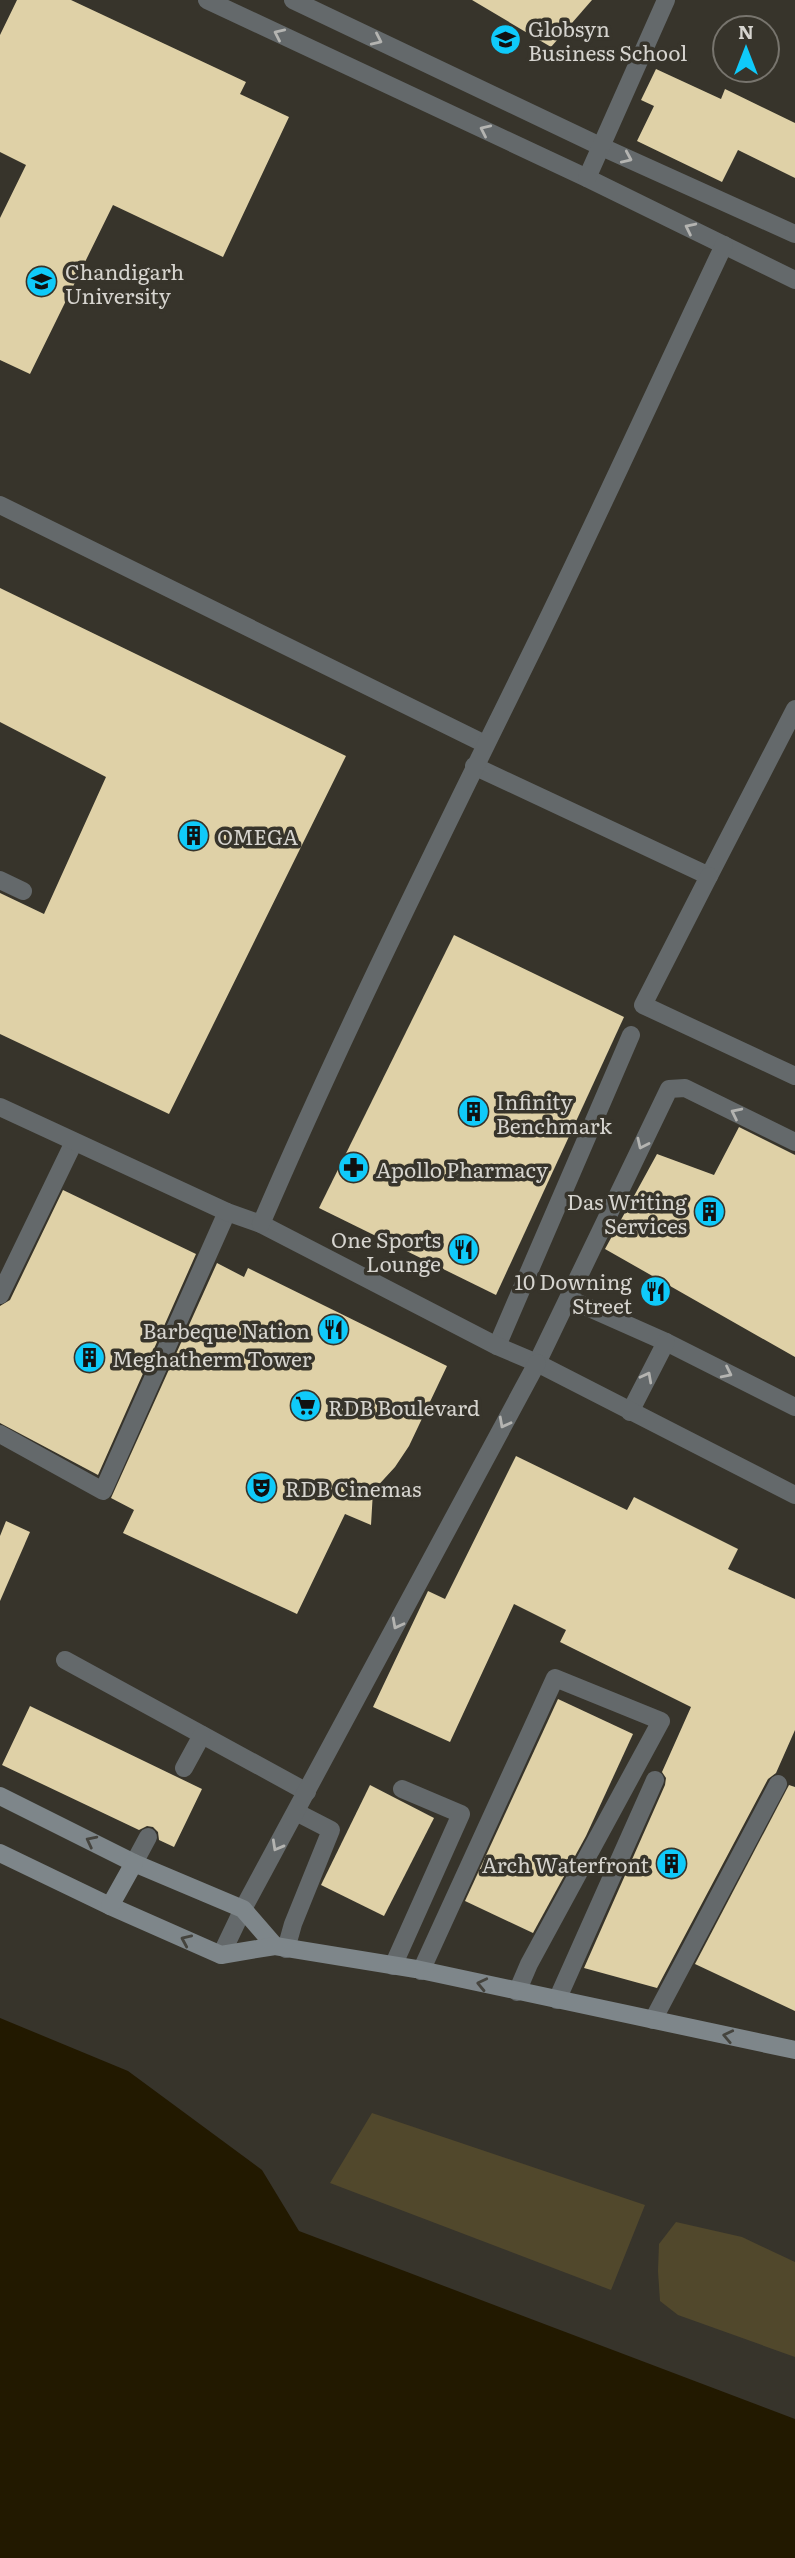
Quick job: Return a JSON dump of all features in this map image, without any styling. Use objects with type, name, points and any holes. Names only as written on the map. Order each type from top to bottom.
[{"type":"street","points":[[207,0],[587,178],[795,280]]},
{"type":"street","points":[[293,0],[602,147],[795,234]]},
{"type":"street","points":[[587,178],[666,0]]},
{"type":"street","points":[[261,1224],[308,1113],[538,638],[724,245]]},
{"type":"street","points":[[0,505],[485,744]]},
{"type":"street","points":[[795,709],[643,1005],[795,1076]]},
{"type":"street","points":[[474,766],[709,876]]},
{"type":"street","points":[[0,880],[23,891]]},
{"type":"street","points":[[497,1346],[631,1035]]},
{"type":"street","points":[[221,1955],[243,1909],[537,1363],[669,1089],[685,1088],[795,1142]]},
{"type":"street","points":[[0,1107],[227,1212],[261,1224],[795,1495]]},
{"type":"street","points":[[0,1296],[74,1142]]},
{"type":"street","points":[[0,1434],[103,1491],[227,1212]]},
{"type":"street","points":[[569,1298],[666,1342],[795,1407]]},
{"type":"street","points":[[630,1412],[666,1342]]},
{"type":"street","points":[[65,1660],[307,1792]]},
{"type":"street","points":[[421,1970],[555,1678],[661,1721],[529,1964],[517,1992]]},
{"type":"street","points":[[184,1768],[202,1735]]},
{"type":"street","points":[[557,2000],[656,1780]]},
{"type":"street","points":[[653,2020],[778,1784]]},
{"type":"street","points":[[393,1966],[461,1814],[402,1789]]},
{"type":"street","points":[[2,1803],[243,1909],[280,1948]]},
{"type":"street","points":[[280,1948],[293,1924],[331,1830],[296,1812]]},
{"type":"street","points":[[110,1906],[148,1837]]},
{"type":"street","points":[[0,1853],[221,1955],[280,1948],[421,1970],[795,2050]]},
{"type":"shaded area","points":[[0,2018],[128,2071],[262,2170],[299,2231],[795,2419],[795,2558],[0,2558]]},
{"type":"shaded area","points":[[372,2113],[645,2205],[611,2290],[330,2183]]},
{"type":"shaded area","points":[[676,2222],[742,2237],[795,2262],[795,2357],[678,2315],[660,2301],[659,2244]]},
{"type":"building","points":[[17,0],[71,0],[246,82],[240,94],[289,117],[223,257],[113,205],[30,374],[0,360],[0,218],[26,165],[0,152],[0,35]]},
{"type":"building","points":[[472,0],[592,0],[551,47]]},
{"type":"building","points":[[656,69],[721,99],[725,89],[795,123],[795,178],[738,150],[722,182],[637,141],[654,106],[641,100]]},
{"type":"building","name":"OMEGA","points":[[0,588],[346,756],[169,1114],[0,1034],[0,893],[44,914],[106,777],[0,722]]},
{"type":"building","name":"Infinity Benchmark","points":[[454,935],[624,1017],[496,1295],[319,1208]]},
{"type":"building","name":"Das Writing Services","points":[[739,1127],[795,1155],[795,1357],[605,1249],[657,1154],[714,1175]]},
{"type":"building","name":"Meghatherm Tower","points":[[63,1190],[196,1254],[98,1475],[0,1423],[0,1306],[10,1300]]},
{"type":"building","name":"RDB Boulevard","points":[[217,1263],[244,1277],[248,1268],[447,1366],[409,1446],[395,1467],[373,1491],[371,1525],[345,1514],[297,1614],[123,1533],[134,1510],[111,1498]]},
{"type":"building","points":[[516,1456],[627,1510],[634,1497],[738,1549],[728,1569],[795,1599],[795,1730],[776,1773],[768,1779],[657,1988],[584,1968],[665,1785],[666,1778],[662,1772],[691,1707],[560,1642],[566,1630],[514,1604],[450,1742],[373,1707],[428,1591],[445,1599]]},
{"type":"building","points":[[6,1521],[30,1532],[0,1601],[0,1536]]},
{"type":"building","points":[[558,1699],[633,1734],[586,1836],[533,1933],[465,1901]]},
{"type":"building","points":[[30,1706],[202,1789],[174,1847],[159,1840],[158,1832],[153,1827],[147,1826],[139,1830],[2,1765]]},
{"type":"building","points":[[370,1785],[434,1818],[384,1916],[321,1885]]},
{"type":"building","points":[[789,1785],[795,1787],[795,2011],[695,1964]]},
{"type":"place","name":"Globsyn Business School","points":[[505,39]]},
{"type":"place","name":"Chandigarh University","points":[[42,282]]},
{"type":"place","name":"OMEGA","points":[[194,835]]},
{"type":"place","name":"Infinity Benchmark","points":[[473,1112]]},
{"type":"place","name":"Apollo Pharmacy","points":[[353,1168]]},
{"type":"place","name":"Das Writing Services","points":[[710,1212]]},
{"type":"place","name":"One Sports Lounge","points":[[464,1250]]},
{"type":"place","name":"10 Downing Street","points":[[655,1292]]},
{"type":"place","name":"Barbeque Nation","points":[[333,1329]]},
{"type":"place","name":"Meghatherm Tower","points":[[89,1357]]},
{"type":"place","name":"RDB Boulevard","points":[[305,1406]]},
{"type":"place","name":"RDB Cinemas","points":[[262,1487]]},
{"type":"place","name":"Arch Waterfront","points":[[672,1863]]}]
